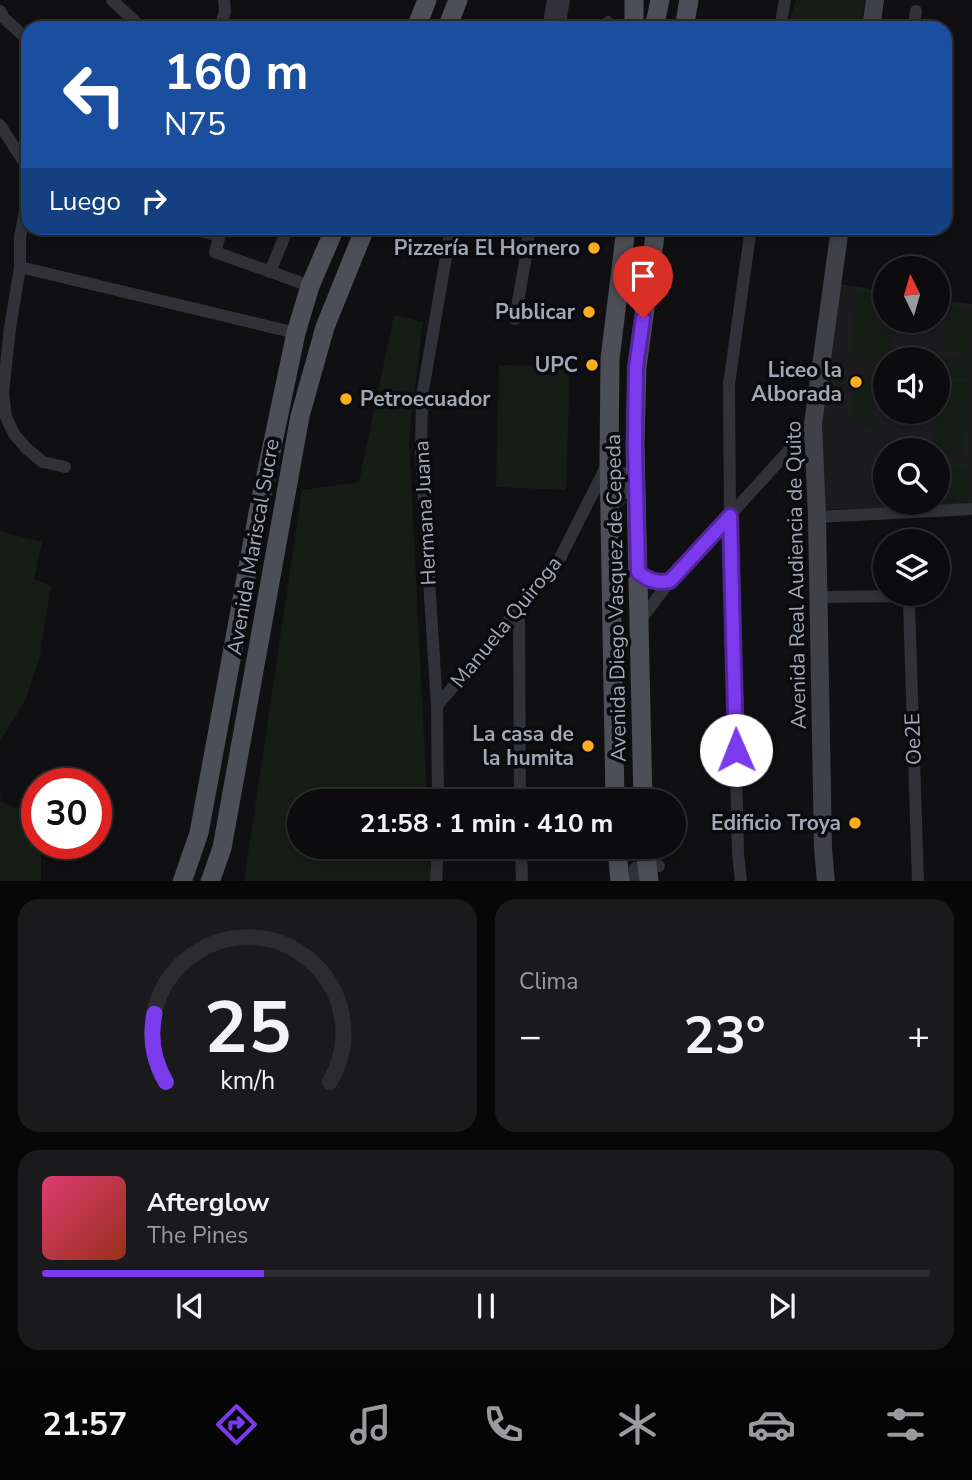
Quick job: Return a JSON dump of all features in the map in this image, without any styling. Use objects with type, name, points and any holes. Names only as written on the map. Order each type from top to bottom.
[{"type":"main road","points":[[419,21],[427,0]]},
{"type":"main road","points":[[450,21],[458,0]]},
{"type":"main road","points":[[634,0],[634,21]]},
{"type":"main road","points":[[656,21],[660,0]]},
{"type":"main road","points":[[685,21],[689,0]]},
{"type":"main road","points":[[872,21],[875,0]]},
{"type":"main road","name":"Avenida Mariscal Sucre","points":[[182,881],[199,834],[258,513],[296,333],[310,286],[332,235]]},
{"type":"main road","name":"Avenida Mariscal Sucre","points":[[210,881],[222,848],[300,416],[325,327],[362,235]]},
{"type":"main road","name":"Avenida Diego Vasquez de Cepeda","points":[[615,789],[609,461],[610,359],[625,235]]},
{"type":"main road","name":"Avenida Diego Vasquez de Cepeda","points":[[643,789],[636,367],[655,235]]},
{"type":"main road","name":"Avenida Real Audiencia de Quito","points":[[826,881],[813,424],[839,235]]},
{"type":"main road","points":[[313,369],[313,332],[337,263],[332,255],[323,256]]},
{"type":"main road","points":[[258,513],[261,540],[251,598],[254,605],[263,605],[266,602]]},
{"type":"street","points":[[112,0],[135,21]]},
{"type":"street","points":[[129,15],[134,0]]},
{"type":"street","points":[[222,21],[225,0]]},
{"type":"street","points":[[549,21],[553,0]]},
{"type":"street","points":[[560,21],[565,0]]},
{"type":"street","points":[[781,21],[785,0]]},
{"type":"street","points":[[0,11],[21,34]]},
{"type":"street","points":[[915,21],[916,12]]},
{"type":"street","points":[[0,125],[21,157]]},
{"type":"street","points":[[21,232],[20,267],[3,393],[6,417],[14,434],[27,449],[43,462],[65,467]]},
{"type":"street","points":[[220,235],[215,252],[310,286]]},
{"type":"street","points":[[270,272],[285,235]]},
{"type":"street","name":"Hermana Juana","points":[[438,789],[437,706],[421,454],[422,396],[450,235]]},
{"type":"street","points":[[515,319],[528,235]]},
{"type":"street","points":[[741,881],[738,853],[729,384],[750,235]]},
{"type":"street","points":[[622,264],[650,269]]},
{"type":"street","points":[[20,267],[296,333]]},
{"type":"street","points":[[613,612],[639,617],[813,424]]},
{"type":"street","name":"Manuela Quiroga","points":[[437,706],[559,560],[609,461]]},
{"type":"street","points":[[610,501],[619,501],[620,473],[622,472],[623,493],[626,473],[636,473]]},
{"type":"street","points":[[817,517],[972,509]]},
{"type":"street","points":[[638,572],[648,580],[659,583],[670,581]]},
{"type":"street","name":"Oe2E","points":[[819,597],[906,597],[909,603],[918,881]]},
{"type":"street","points":[[519,609],[520,789]]},
{"type":"street","points":[[436,881],[437,859]]},
{"type":"street","points":[[521,859],[522,881]]},
{"type":"shaded area","points":[[796,0],[865,0],[862,21],[790,19]]},
{"type":"shaded area","name":"Liceo la Alborada","points":[[839,284],[873,289],[873,333],[950,333],[950,301],[972,304],[972,504],[950,505],[950,438],[873,438],[873,508],[823,510],[822,415]]},
{"type":"shaded area","points":[[858,290],[873,293],[873,333],[897,333],[892,337],[891,347],[873,347],[873,361],[849,357]]},
{"type":"shaded area","points":[[950,306],[972,309],[969,353],[943,347],[946,333],[950,333]]},
{"type":"shaded area","points":[[394,315],[423,322],[409,438],[426,789],[287,789],[287,859],[430,859],[430,881],[244,881],[302,490],[359,482]]},
{"type":"shaded area","points":[[950,356],[971,359],[968,379],[950,377]]},
{"type":"shaded area","points":[[499,365],[570,366],[566,490],[496,487]]},
{"type":"shaded area","points":[[859,374],[871,376],[873,379],[872,426],[849,427],[853,378]]},
{"type":"shaded area","points":[[950,381],[971,384],[963,458],[950,456],[950,438],[933,438],[935,424],[950,424]]},
{"type":"shaded area","points":[[950,466],[962,467],[970,473],[970,502],[950,503]]},
{"type":"shaded area","points":[[0,531],[42,542],[34,579],[51,586],[40,655],[26,699],[0,741]]},
{"type":"shaded area","points":[[0,791],[1,802],[21,809],[21,859],[41,859],[41,881],[0,881]]},
{"type":"place","name":"Pizzería El Hornero","points":[[594,248]]},
{"type":"place","name":"Publicar","points":[[589,312]]},
{"type":"place","name":"UPC","points":[[592,365]]},
{"type":"place","name":"Liceo la Alborada","points":[[856,382]]},
{"type":"place","name":"Petroecuador","points":[[346,399]]},
{"type":"place","name":"La casa de la humita","points":[[588,746]]},
{"type":"place","name":"Edificio Troya","points":[[855,823]]},
{"type":"route","points":[[643,318],[636,367],[638,572],[648,580],[659,583],[670,581],[730,516],[736,750]]}]
